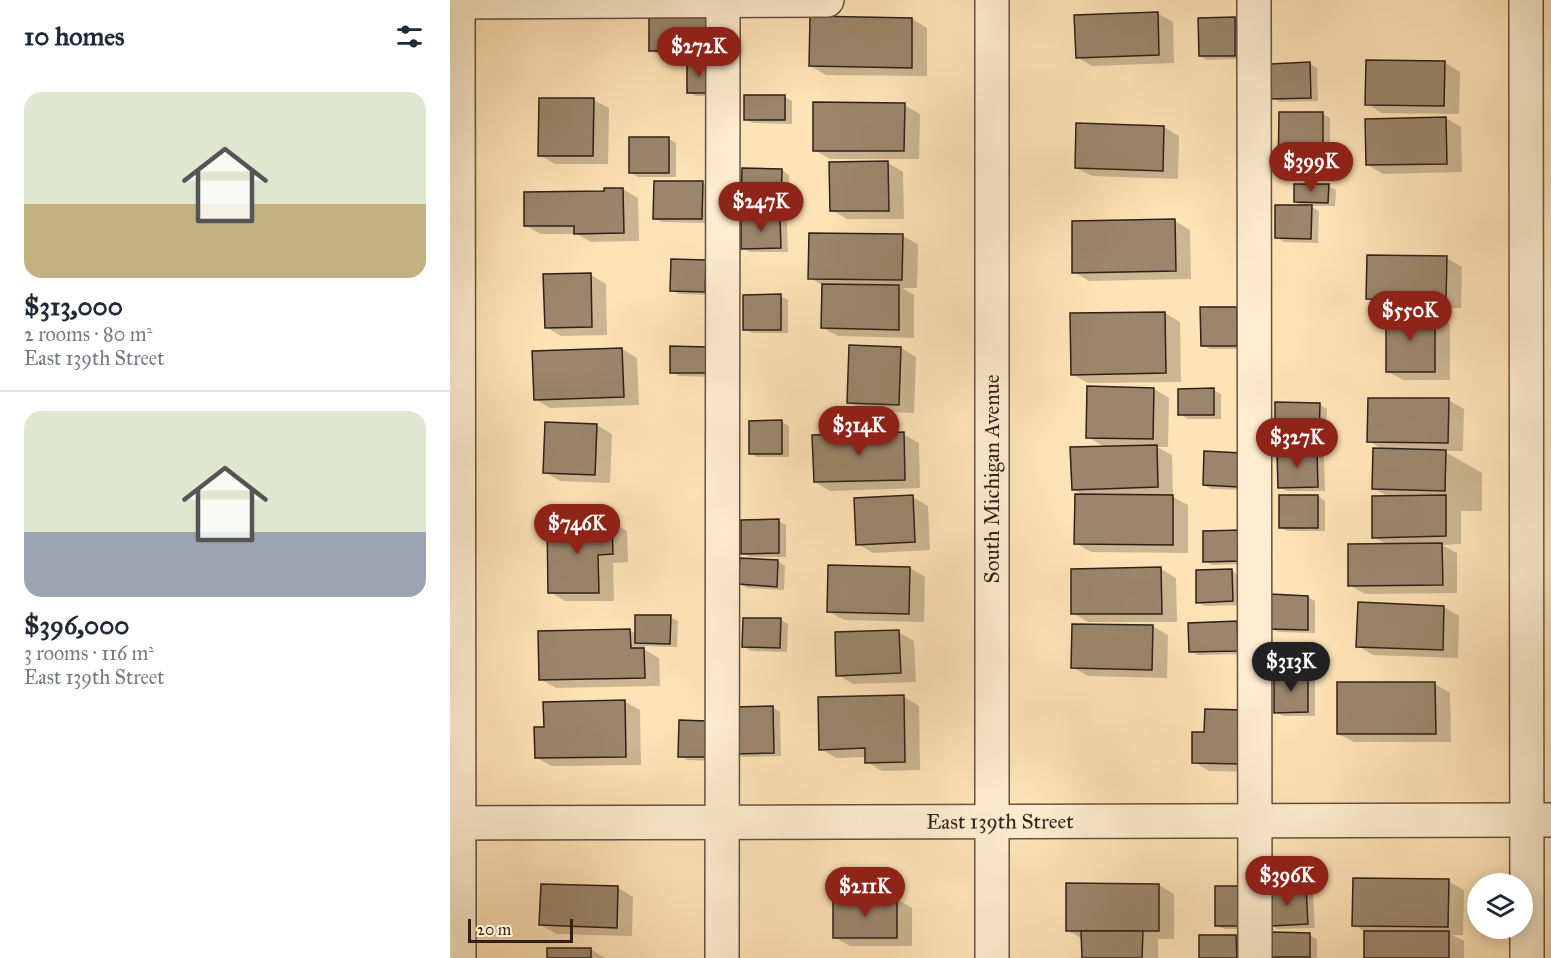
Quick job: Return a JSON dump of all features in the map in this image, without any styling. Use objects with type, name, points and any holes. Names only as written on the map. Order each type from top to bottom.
[{"type":"street","points":[[459,958],[454,823],[455,1],[827,0]]},
{"type":"street","name":"South Michigan Avenue","points":[[992,0],[992,958]]},
{"type":"street","points":[[1254,0],[1255,958]]},
{"type":"street","points":[[1526,0],[1539,820],[1527,958]]},
{"type":"street","points":[[722,958],[723,1]]},
{"type":"street","name":"East 139th Street","points":[[454,823],[1539,820]]},
{"type":"building","points":[[1158,12],[1159,55],[1076,58],[1074,15]]},
{"type":"building","points":[[707,14],[708,51],[649,51],[649,15]]},
{"type":"building","points":[[810,16],[912,18],[912,68],[809,66]]},
{"type":"building","points":[[1235,17],[1235,56],[1199,56],[1198,18]]},
{"type":"building","points":[[1366,60],[1445,61],[1444,106],[1365,105]]},
{"type":"building","points":[[1310,62],[1311,98],[1271,99],[1270,64]]},
{"type":"building","points":[[687,64],[712,64],[712,93],[687,93]]},
{"type":"building","points":[[744,95],[785,95],[785,120],[744,120]]},
{"type":"building","points":[[539,98],[594,98],[593,156],[538,156]]},
{"type":"building","points":[[813,102],[905,103],[904,151],[813,151]]},
{"type":"building","points":[[1279,112],[1323,112],[1323,175],[1278,175]]},
{"type":"building","points":[[1446,117],[1447,164],[1366,165],[1365,119]]},
{"type":"building","points":[[1076,123],[1164,126],[1163,171],[1075,168]]},
{"type":"building","points":[[629,137],[669,137],[669,173],[629,173]]},
{"type":"building","points":[[888,161],[889,211],[830,211],[829,162]]},
{"type":"building","points":[[742,168],[782,169],[781,209],[741,208]]},
{"type":"building","points":[[654,181],[703,181],[702,219],[653,219]]},
{"type":"building","points":[[1294,184],[1329,184],[1328,203],[1294,202]]},
{"type":"building","points":[[604,188],[623,188],[624,233],[574,234],[574,226],[524,226],[524,192],[604,191]]},
{"type":"building","points":[[1275,205],[1312,205],[1311,239],[1275,238]]},
{"type":"building","points":[[780,216],[781,248],[741,249],[741,217]]},
{"type":"building","points":[[1175,219],[1176,271],[1072,273],[1072,221]]},
{"type":"building","points":[[809,233],[903,234],[902,280],[808,279]]},
{"type":"building","points":[[1367,255],[1447,256],[1446,300],[1366,299]]},
{"type":"building","points":[[671,259],[706,260],[705,292],[670,291]]},
{"type":"building","points":[[591,273],[592,327],[545,328],[543,274]]},
{"type":"building","points":[[822,284],[899,285],[899,330],[821,328]]},
{"type":"building","points":[[781,294],[781,330],[743,330],[743,295]]},
{"type":"building","points":[[1200,307],[1237,307],[1237,346],[1201,346]]},
{"type":"building","points":[[1165,312],[1166,373],[1071,375],[1070,313]]},
{"type":"building","points":[[1386,313],[1435,313],[1435,372],[1386,372]]},
{"type":"building","points":[[849,345],[901,347],[899,405],[847,403]]},
{"type":"building","points":[[670,346],[707,347],[707,373],[670,373]]},
{"type":"building","points":[[622,348],[624,397],[534,400],[532,351]]},
{"type":"building","points":[[1087,386],[1154,388],[1153,439],[1086,438]]},
{"type":"building","points":[[1214,388],[1214,415],[1178,415],[1178,389]]},
{"type":"building","points":[[1368,398],[1449,398],[1448,443],[1367,442]]},
{"type":"building","points":[[1275,402],[1320,403],[1319,439],[1275,438]]},
{"type":"building","points":[[782,420],[782,454],[749,454],[749,421]]},
{"type":"building","points":[[545,422],[597,424],[595,475],[543,473]]},
{"type":"building","points":[[904,432],[905,480],[814,482],[812,435]]},
{"type":"building","points":[[1157,445],[1158,487],[1072,490],[1070,447]]},
{"type":"building","points":[[1373,448],[1446,450],[1445,491],[1372,489]]},
{"type":"building","points":[[1204,451],[1241,453],[1239,487],[1203,485]]},
{"type":"building","points":[[1277,451],[1317,451],[1318,487],[1278,488]]},
{"type":"building","points":[[1075,494],[1173,495],[1173,545],[1074,544]]},
{"type":"building","points":[[913,495],[915,542],[856,545],[854,498]]},
{"type":"building","points":[[1279,495],[1318,495],[1318,528],[1279,528]]},
{"type":"building","points":[[1446,495],[1446,536],[1372,538],[1372,496]]},
{"type":"building","points":[[779,519],[779,553],[741,554],[741,520]]},
{"type":"building","points":[[612,521],[613,554],[598,555],[599,593],[548,593],[547,522]]},
{"type":"building","points":[[1242,530],[1243,561],[1203,562],[1203,531]]},
{"type":"building","points":[[1442,543],[1443,585],[1348,586],[1348,544]]},
{"type":"building","points":[[740,558],[778,560],[777,587],[738,584]]},
{"type":"building","points":[[828,565],[910,567],[909,614],[827,612]]},
{"type":"building","points":[[1161,567],[1162,614],[1071,614],[1071,569]]},
{"type":"building","points":[[1232,569],[1233,601],[1196,603],[1196,570]]},
{"type":"building","points":[[1269,594],[1308,596],[1308,630],[1269,629]]},
{"type":"building","points":[[1358,602],[1444,606],[1443,650],[1356,647]]},
{"type":"building","points":[[635,615],[671,615],[670,644],[635,643]]},
{"type":"building","points":[[743,618],[781,618],[780,648],[742,647]]},
{"type":"building","points":[[1237,621],[1238,651],[1189,652],[1188,623]]},
{"type":"building","points":[[1072,624],[1153,625],[1152,670],[1071,668]]},
{"type":"building","points":[[630,629],[631,648],[644,648],[645,678],[539,680],[538,631]]},
{"type":"building","points":[[899,630],[901,673],[836,676],[835,632]]},
{"type":"building","points":[[1274,673],[1308,673],[1308,712],[1274,713]]},
{"type":"building","points":[[1337,682],[1435,682],[1436,734],[1337,734]]},
{"type":"building","points":[[904,695],[905,762],[865,763],[865,748],[819,750],[818,697]]},
{"type":"building","points":[[625,700],[626,757],[535,758],[534,727],[544,727],[543,702]]},
{"type":"building","points":[[773,706],[774,753],[734,754],[733,707]]},
{"type":"building","points":[[1205,709],[1243,710],[1242,764],[1192,763],[1192,732],[1204,732]]},
{"type":"building","points":[[679,720],[707,721],[706,757],[678,757]]},
{"type":"building","points":[[1353,878],[1449,879],[1448,927],[1352,926]]},
{"type":"building","points":[[1066,883],[1159,884],[1159,931],[1066,931]]},
{"type":"building","points":[[541,884],[618,886],[617,928],[539,925]]},
{"type":"building","points":[[1215,886],[1240,886],[1240,926],[1215,926]]},
{"type":"building","points":[[1306,887],[1308,924],[1269,926],[1267,889]]},
{"type":"building","points":[[833,897],[897,898],[897,938],[833,938]]},
{"type":"building","points":[[1081,931],[1143,931],[1142,958],[1082,958]]},
{"type":"building","points":[[1364,931],[1449,931],[1449,958],[1364,958]]},
{"type":"building","points":[[1272,932],[1310,933],[1310,957],[1272,957]]},
{"type":"building","points":[[1199,935],[1236,935],[1237,958],[1199,958]]},
{"type":"building","points":[[547,948],[591,948],[591,958],[547,958]]}]
